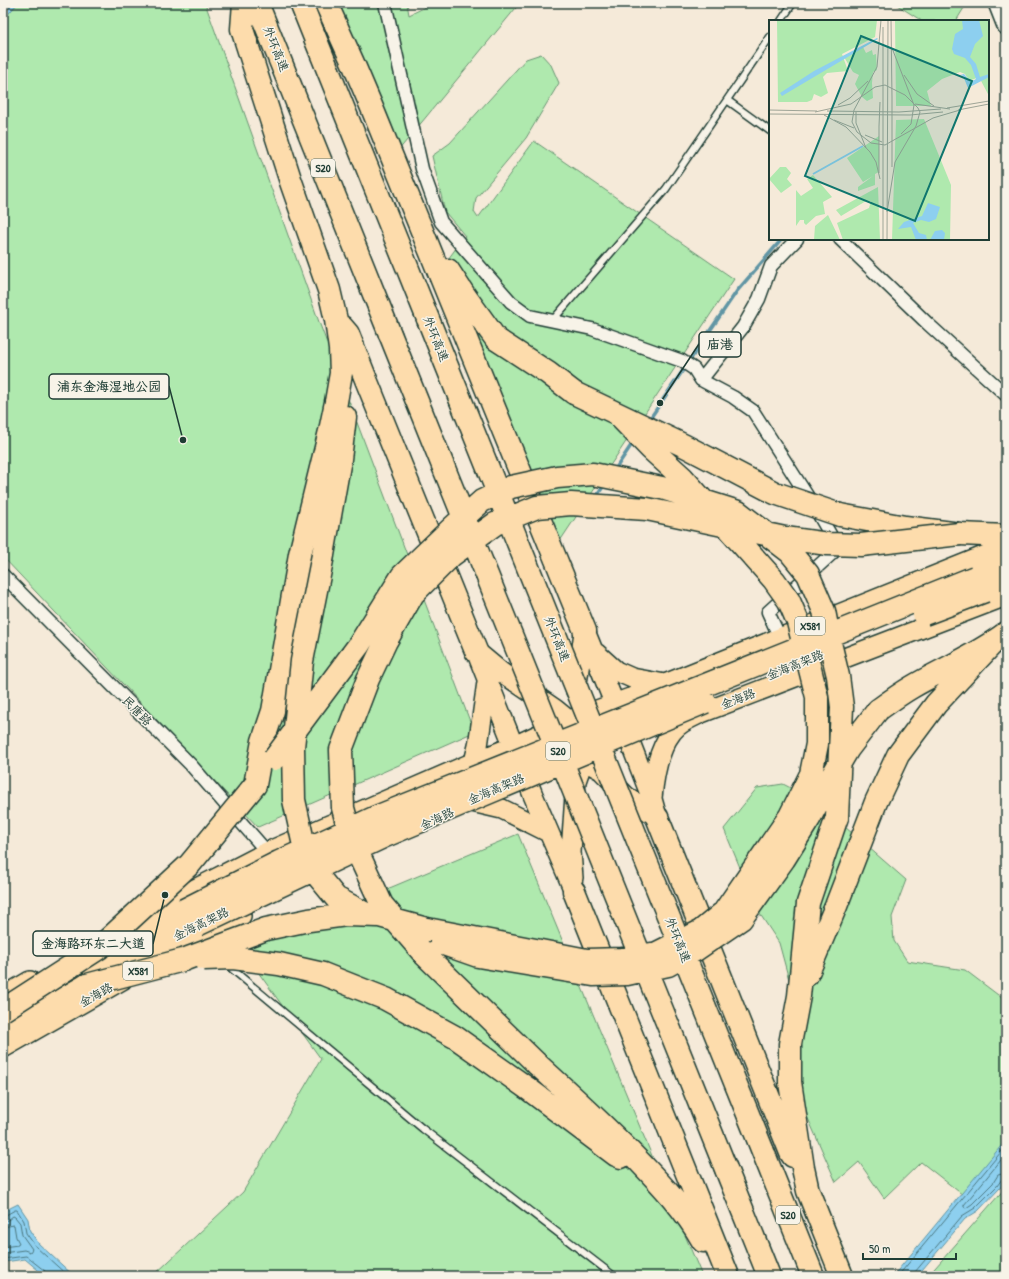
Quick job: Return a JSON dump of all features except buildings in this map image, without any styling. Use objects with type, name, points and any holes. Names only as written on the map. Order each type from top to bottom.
[{"type":"highway","points":[[244,3],[242,29],[291,182],[329,290],[336,320],[340,349],[341,373],[347,400],[340,459],[302,661],[293,746],[294,800],[308,864],[336,898],[380,922],[478,956],[593,975],[627,974],[668,965],[697,949],[741,918],[784,859],[809,819],[848,749],[878,710],[911,687],[961,661],[999,638]]},
{"type":"highway","name":"外环高速","points":[[257,3],[769,1276]]},
{"type":"highway","name":"外环高速","points":[[301,3],[813,1276]]},
{"type":"highway","points":[[326,3],[353,63],[588,640]]},
{"type":"highway","points":[[414,215],[465,296],[496,339],[548,373],[574,393],[619,416],[685,446],[775,493],[840,515],[905,527],[960,534],[1006,536]]},
{"type":"highway","points":[[336,320],[348,334],[476,651]]},
{"type":"highway","points":[[255,786],[263,741],[273,711],[300,554],[330,432],[341,373]]},
{"type":"highway","points":[[87,985],[183,960],[266,929],[309,920],[346,915],[379,916],[427,928],[587,960],[622,959],[657,953],[701,931],[724,912],[790,816],[811,774],[817,744],[817,698],[798,622],[789,601],[774,580],[683,478],[651,449],[619,416]]},
{"type":"highway","points":[[3,1010],[99,948],[190,864],[255,786],[264,771],[359,645],[402,576],[482,500],[511,487],[557,477],[593,474],[662,488],[738,512],[790,552],[808,574],[824,611],[830,647],[838,676],[842,707],[837,817],[808,903],[799,996],[790,1044],[790,1082],[808,1191],[842,1276]]},
{"type":"highway","points":[[725,1276],[715,1266],[703,1241],[684,1211],[644,1166],[612,1133],[537,1064],[425,955],[382,905],[350,838],[343,808],[341,750],[363,692],[383,647],[413,594],[452,555],[496,524],[537,507],[571,504],[647,509],[785,538],[828,544],[861,545],[960,534]]},
{"type":"highway","name":"金海高架路","points":[[3,1010],[191,906],[279,862],[376,817],[1006,565]]},
{"type":"highway","name":"金海高架路","points":[[3,1033],[197,925],[385,836],[868,634],[1006,583]]},
{"type":"highway","points":[[799,996],[876,802],[898,755],[936,704],[999,638]]},
{"type":"highway","points":[[654,808],[791,1153],[803,1168]]},
{"type":"highway","points":[[574,891],[728,1276]]},
{"type":"highway","points":[[183,960],[233,958],[279,964],[324,974],[386,999],[455,1037],[527,1088],[616,1155],[644,1166]]},
{"type":"main road","name":"X581","points":[[3,996],[169,902],[267,852],[514,746],[570,720],[665,684],[1006,548]]},
{"type":"main road","name":"金海路","points":[[3,1048],[196,938],[472,802],[513,784],[536,778],[584,761],[644,735],[1006,596]]},
{"type":"main road","points":[[588,640],[616,671],[632,678],[665,684]]},
{"type":"main road","points":[[588,640],[609,706],[654,808]]},
{"type":"main road","points":[[536,778],[561,747],[570,720],[588,640]]},
{"type":"main road","points":[[476,651],[514,746],[536,778],[548,832],[574,891]]},
{"type":"main road","points":[[476,651],[501,672],[555,708],[588,736],[625,744]]},
{"type":"main road","points":[[474,762],[478,746],[488,681]]},
{"type":"main road","points":[[574,891],[571,852],[576,781],[584,761],[588,736],[609,706]]},
{"type":"main road","points":[[654,808],[653,786],[659,754],[672,732],[684,722],[704,712]]},
{"type":"main road","points":[[533,737],[561,747],[601,770],[626,796],[654,808]]},
{"type":"main road","points":[[472,802],[502,809],[548,832]]},
{"type":"street","points":[[385,3],[422,169],[441,222],[511,302],[530,316],[592,329],[682,361],[694,369],[701,380],[733,397],[753,411],[815,508],[838,548],[768,612],[780,638]]},
{"type":"street","points":[[997,3],[1006,26]]},
{"type":"street","points":[[701,380],[743,327],[759,299],[771,266],[796,240]]},
{"type":"street","points":[[841,240],[1006,396]]},
{"type":"street","name":"民唐路","points":[[3,575],[190,764],[267,852]]},
{"type":"lane","points":[[782,20],[793,3]]},
{"type":"lane","points":[[552,321],[666,189],[769,38]]},
{"type":"lane","points":[[727,100],[769,131]]},
{"type":"lane","points":[[196,938],[423,1130],[614,1276]]},
{"type":"green space","points":[[3,3],[205,3],[319,322],[474,732],[258,827],[3,557]]},
{"type":"green space","points":[[336,3],[407,3],[409,15],[434,3],[520,3],[398,151]]},
{"type":"green space","points":[[894,3],[967,3],[957,20],[920,20]]},
{"type":"green space","points":[[541,54],[551,65],[559,83],[526,138],[476,198],[474,212],[478,218],[534,141],[734,279],[556,547],[443,266],[465,236],[445,212],[432,156],[450,143],[526,59]]},
{"type":"green space","points":[[783,784],[814,800],[906,880],[892,917],[894,941],[907,961],[965,970],[1006,1001],[1006,1143],[963,1195],[921,1162],[884,1198],[859,1162],[836,1182],[781,1057],[804,1035],[779,943],[758,911],[724,829],[757,788]]},
{"type":"green space","points":[[518,834],[702,1276],[153,1276],[243,1192],[321,1059],[242,950]]},
{"type":"green space","points":[[1006,1187],[1006,1276],[928,1276]]},
{"type":"water","points":[[3,3],[18,3],[3,20]]},
{"type":"water","points":[[1006,1140],[1006,1179],[1000,1188],[978,1211],[965,1219],[917,1276],[893,1276]]},
{"type":"water","points":[[18,1204],[28,1219],[30,1231],[39,1244],[74,1276],[45,1276],[25,1259],[5,1262],[3,1265],[3,1213]]},
{"type":"waterway","points":[[649,420],[737,291],[781,240]]},
{"type":"waterway","points":[[614,471],[634,441]]},
{"type":"waterway","points":[[596,497],[605,484]]},
{"type":"place","name":"庙港","points":[[660,403]]},
{"type":"place","name":"浦东金海湿地公园","points":[[183,440]]},
{"type":"place","name":"金海路环东二大道","points":[[165,895]]}]
